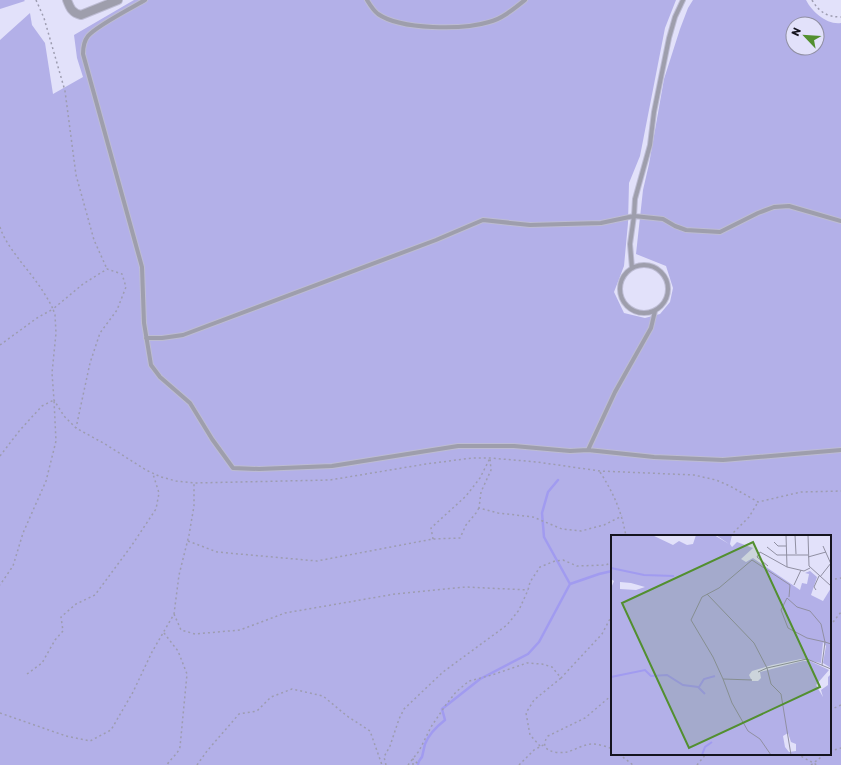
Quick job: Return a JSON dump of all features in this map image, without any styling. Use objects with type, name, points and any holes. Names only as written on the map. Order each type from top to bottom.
[{"type":"street","points":[[67,0],[72,11],[81,15],[118,0]]},
{"type":"lane","points":[[145,0],[98,27],[89,35],[84,45],[83,54],[142,267],[144,323],[151,365],[160,377],[190,403],[212,439],[233,468],[259,469],[332,466],[458,446],[514,446],[570,451],[588,450],[654,457],[723,460],[841,450]]},
{"type":"lane","points":[[367,0],[377,13],[400,23],[424,26],[463,27],[490,22],[511,11],[525,0]]},
{"type":"lane","points":[[632,268],[630,244],[635,198],[650,146],[654,112],[668,45],[675,17],[683,0]]},
{"type":"lane","points":[[146,338],[162,338],[183,335],[422,245],[483,220],[530,225],[600,223],[634,216],[663,219],[686,230],[720,232],[758,213],[774,207],[789,206],[841,222]]},
{"type":"lane","points":[[647,264],[654,266],[666,277],[668,284],[666,300],[655,311],[647,313],[635,311],[625,304],[621,297],[619,288],[621,280],[625,273],[632,268],[647,264]]},
{"type":"lane","points":[[588,450],[615,392],[651,328],[655,311]]},
{"type":"path","points":[[36,0],[44,18],[65,91],[76,175],[94,240],[107,269],[122,274],[126,287],[117,310],[100,333],[90,363],[76,428]]},
{"type":"path","points":[[812,0],[817,8],[829,16],[841,17]]},
{"type":"path","points":[[0,227],[14,252],[38,283],[53,309],[55,315],[56,333],[52,373],[56,441],[46,480],[22,533],[13,566],[0,585]]},
{"type":"path","points":[[0,345],[37,318],[53,309],[83,284],[107,269]]},
{"type":"path","points":[[54,400],[64,416],[76,428],[153,474],[176,481],[194,483],[330,480],[426,464],[472,458],[490,458],[537,462],[600,471],[694,475],[716,480],[758,502],[801,492],[841,491]]},
{"type":"path","points":[[0,456],[20,430],[42,406],[54,400]]},
{"type":"path","points":[[188,541],[217,552],[317,561],[433,539],[460,538],[466,525],[479,508],[481,492],[491,470],[490,458]]},
{"type":"path","points":[[433,539],[432,528],[466,496],[480,478],[490,458]]},
{"type":"path","points":[[600,471],[610,486],[622,516],[626,535]]},
{"type":"path","points":[[26,674],[42,663],[55,640],[63,630],[61,617],[76,604],[94,595],[132,545],[156,509],[159,493],[153,474]]},
{"type":"path","points":[[0,713],[66,736],[90,741],[111,730],[134,692],[152,652],[174,614],[179,575],[188,541],[194,506],[194,483]]},
{"type":"path","points":[[731,535],[749,517],[758,502]]},
{"type":"path","points":[[479,508],[498,513],[533,516],[562,529],[581,531],[604,524],[622,516]]},
{"type":"path","points":[[386,765],[384,757],[390,746],[398,719],[404,709],[443,672],[507,625],[519,610],[530,582],[540,567],[555,561],[563,560],[577,566],[606,565],[611,562]]},
{"type":"path","points":[[831,580],[841,578]]},
{"type":"path","points":[[174,614],[181,630],[195,634],[240,630],[285,613],[395,594],[466,587],[528,590]]},
{"type":"path","points":[[831,625],[841,612]]},
{"type":"path","points":[[540,746],[530,735],[526,713],[534,700],[561,678],[588,650],[602,634],[611,617]]},
{"type":"path","points":[[164,633],[178,651],[187,674],[179,752],[167,765]]},
{"type":"path","points":[[408,765],[419,750],[431,727],[445,706],[456,692],[468,681],[492,675],[526,663],[542,664],[552,667],[561,678]]},
{"type":"path","points":[[197,765],[239,714],[257,711],[271,697],[292,689],[323,696],[347,716],[370,731],[382,765]]},
{"type":"path","points":[[519,765],[544,744],[548,736],[585,718],[611,696]]},
{"type":"path","points":[[831,710],[841,705]]},
{"type":"path","points":[[544,744],[547,749],[552,752],[560,753],[569,752],[591,744],[611,749]]},
{"type":"path","points":[[831,751],[841,748]]},
{"type":"path","points":[[620,755],[633,765]]},
{"type":"path","points":[[697,765],[705,755]]},
{"type":"path","points":[[799,755],[818,765]]},
{"type":"path","points":[[811,765],[824,755]]},
{"type":"path","points":[[413,759],[413,765]]},
{"type":"path","points":[[413,759],[419,765]]},
{"type":"shaded area","points":[[0,0],[24,0],[25,1],[0,9]]},
{"type":"shaded area","points":[[134,0],[676,0],[665,28],[640,156],[629,183],[628,223],[624,266],[614,292],[624,313],[645,318],[660,314],[670,302],[673,288],[666,266],[636,254],[643,190],[664,79],[680,29],[688,8],[693,0],[806,0],[819,16],[785,16],[785,56],[825,56],[825,20],[841,23],[841,765],[0,765],[0,40],[30,13],[32,25],[45,43],[53,94],[83,77],[77,58],[74,35]]},
{"type":"waterway","points":[[558,480],[548,492],[542,513],[544,537],[570,584]]},
{"type":"waterway","points":[[418,765],[429,737],[445,720],[442,709],[480,679],[528,654],[539,642],[570,584],[611,571]]}]
